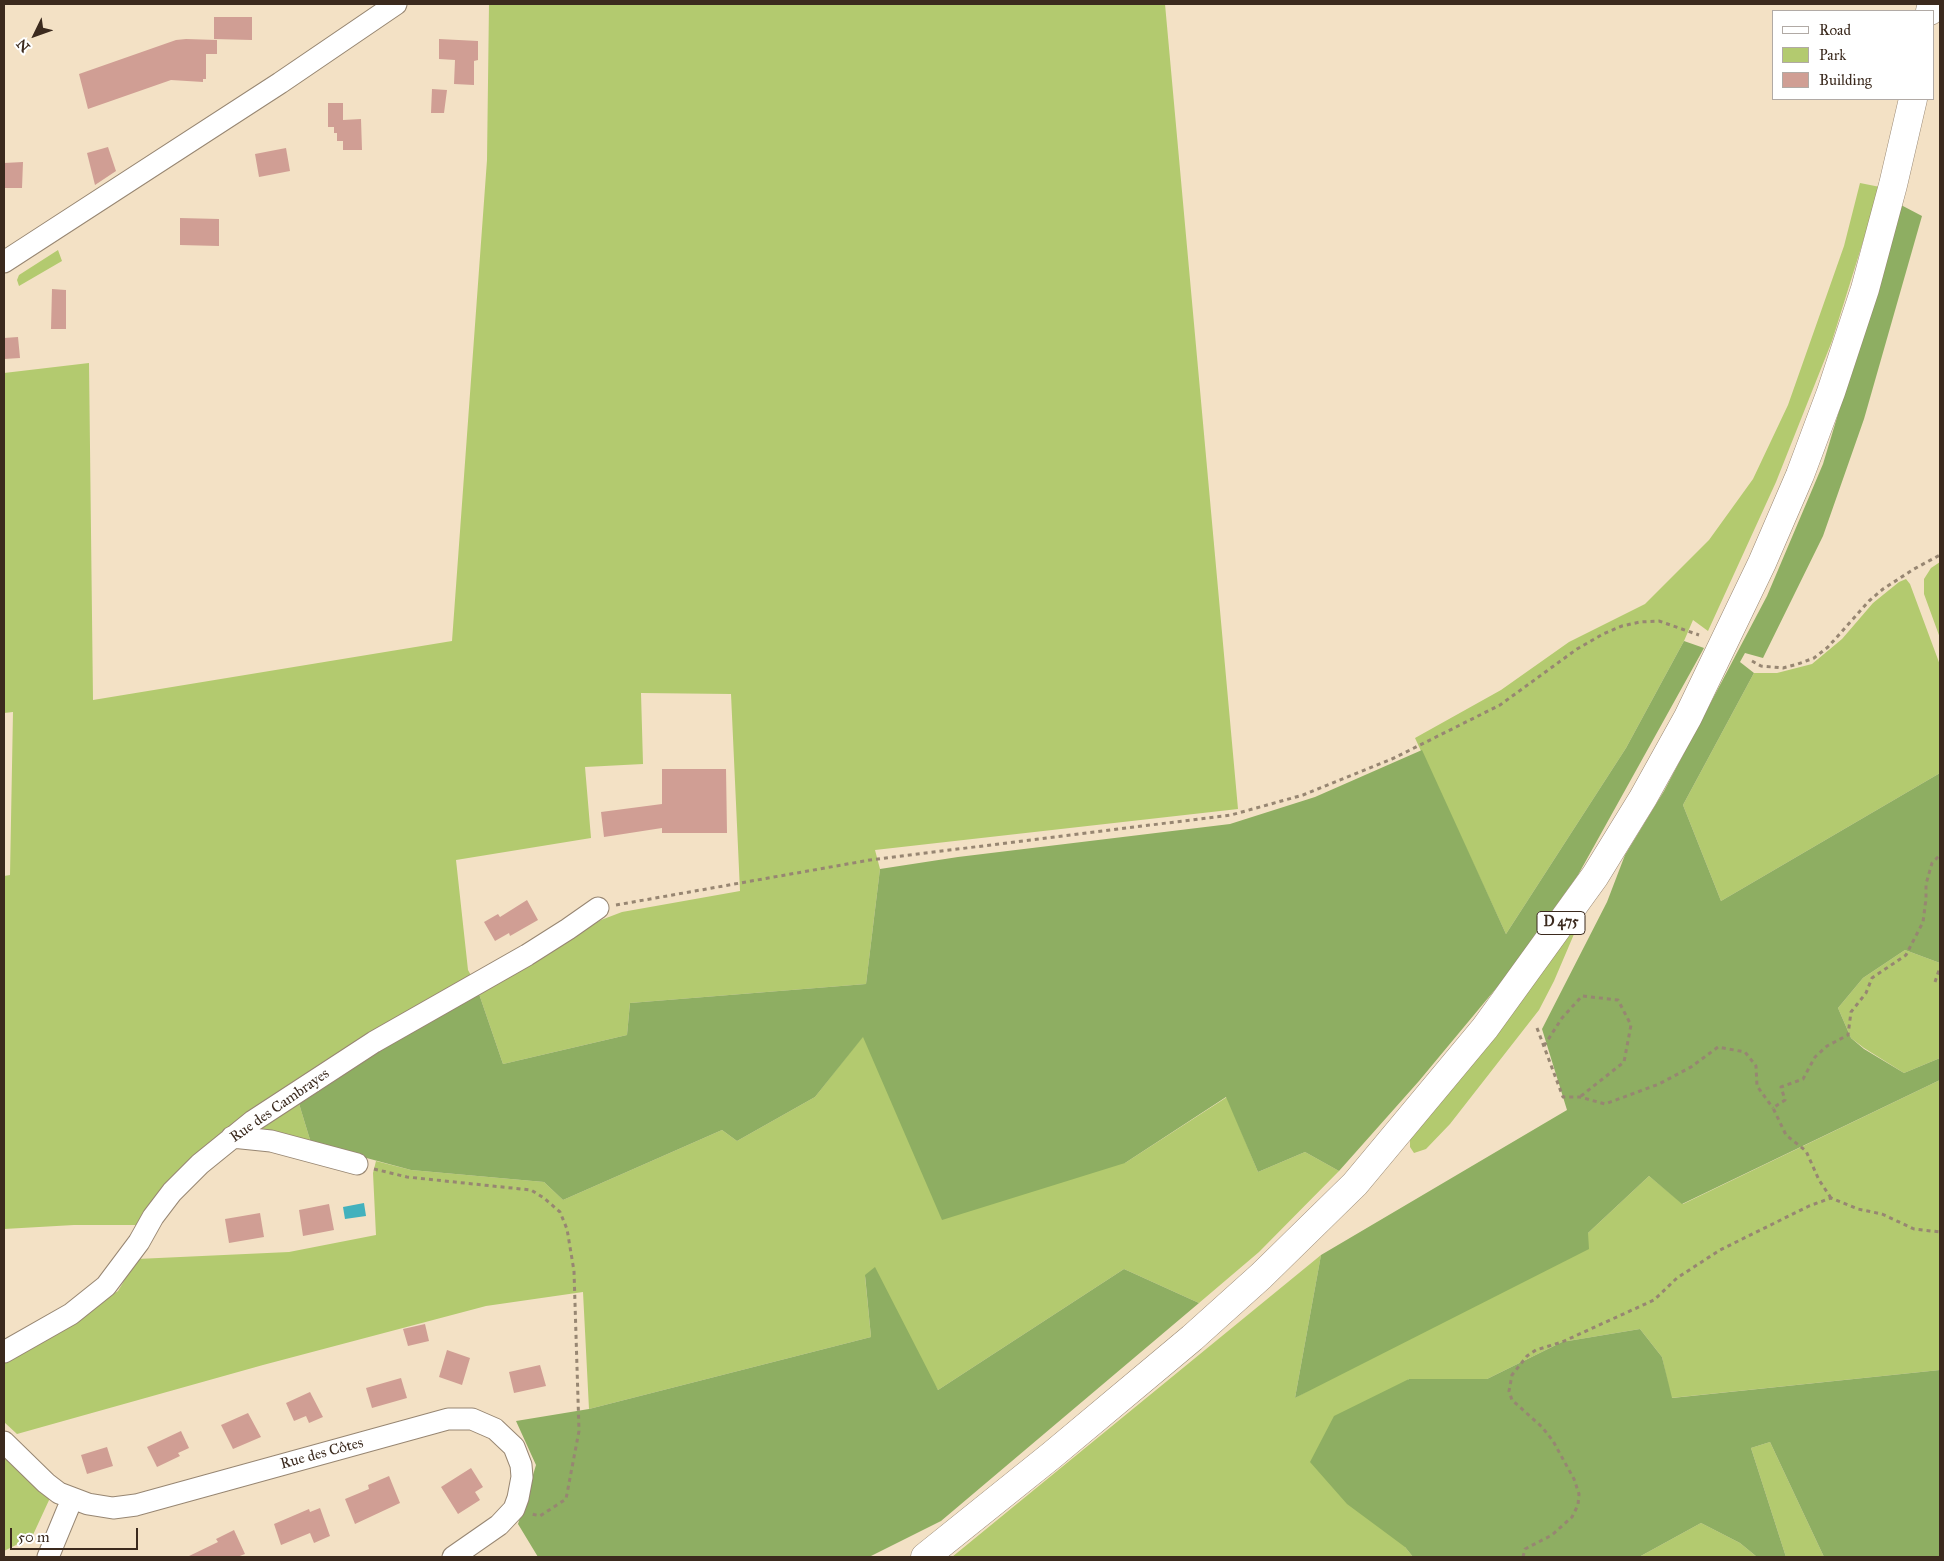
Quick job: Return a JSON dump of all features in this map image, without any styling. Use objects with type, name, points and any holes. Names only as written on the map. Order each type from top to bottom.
[{"type":"main road","name":"D 475","points":[[924,1557],[1052,1455],[1192,1338],[1261,1276],[1355,1184],[1485,1028],[1595,876],[1643,798],[1688,718],[1762,563],[1800,475],[1831,392],[1865,289],[1913,100]]},
{"type":"street","points":[[4,262],[264,94],[396,4]]},
{"type":"street","name":"Rue des Cambrayes","points":[[4,1352],[71,1314],[106,1286],[139,1242],[153,1217],[172,1192],[200,1164],[232,1137],[282,1101],[367,1047],[424,1012],[527,955],[598,908]]},
{"type":"street","points":[[232,1137],[270,1141],[357,1164]]},
{"type":"street","name":"Rue des Côtes","points":[[4,1442],[46,1483],[72,1499],[101,1508],[136,1505],[448,1419],[472,1419],[489,1426],[502,1435],[514,1448],[521,1465],[522,1477],[514,1509],[499,1525],[453,1557]]},
{"type":"street","points":[[48,1557],[72,1499]]},
{"type":"path","points":[[1752,661],[1761,666],[1783,668],[1814,658],[1828,647],[1869,601],[1883,589],[1914,568],[1940,555]]},
{"type":"path","points":[[598,908],[870,860],[1231,815],[1303,795],[1394,758],[1500,704],[1577,649],[1603,634],[1622,626],[1640,622],[1659,621],[1699,635]]},
{"type":"path","points":[[1774,1108],[1785,1100],[1782,1088],[1803,1079],[1815,1057],[1827,1046],[1848,1035],[1851,1012],[1866,993],[1872,978],[1906,954],[1923,922],[1926,884],[1932,863],[1940,855]]},
{"type":"path","points":[[1935,982],[1940,967]]},
{"type":"path","points":[[1544,1046],[1562,1018],[1582,996],[1618,1000],[1631,1025],[1624,1062],[1580,1097]]},
{"type":"path","points":[[1537,1028],[1563,1097],[1580,1097],[1605,1104],[1659,1084],[1691,1067],[1718,1047],[1745,1052],[1756,1066],[1757,1086],[1774,1108],[1786,1135],[1806,1151],[1819,1180],[1831,1198],[1858,1209],[1882,1214],[1914,1229],[1940,1232]]},
{"type":"path","points":[[357,1164],[406,1177],[531,1190],[560,1212],[566,1228],[574,1271],[578,1431],[566,1499],[540,1516],[514,1509]]},
{"type":"path","points":[[1523,1557],[1525,1549],[1552,1535],[1572,1517],[1578,1505],[1578,1494],[1574,1479],[1553,1441],[1542,1427],[1512,1400],[1509,1391],[1512,1376],[1527,1356],[1536,1350],[1562,1342],[1654,1300],[1677,1278],[1720,1250],[1809,1206],[1831,1198]]},
{"type":"green space","points":[[489,4],[1165,4],[1238,809],[875,850],[880,869],[866,984],[630,1003],[627,1035],[503,1064],[477,988],[601,920],[622,912],[740,891],[731,694],[641,693],[643,764],[585,767],[591,838],[456,860],[468,970],[473,979],[363,1044],[139,1225],[74,1225],[4,1229],[4,876],[10,875],[13,712],[4,713],[4,373],[89,363],[93,700],[452,641],[487,160]]},
{"type":"green space","points":[[1860,183],[1880,187],[1832,341],[1776,482],[1708,631],[1693,620],[1684,641],[1626,748],[1506,934],[1415,738],[1501,690],[1569,642],[1645,604],[1709,540],[1753,479],[1788,405],[1844,246]]},
{"type":"green space","points":[[1901,205],[1922,216],[1864,419],[1823,536],[1763,658],[1745,653],[1740,662],[1754,673],[1683,805],[1721,901],[1940,773],[1940,963],[1905,950],[1863,978],[1838,1008],[1851,1038],[1864,1049],[1904,1073],[1940,1058],[1940,1080],[1682,1204],[1649,1176],[1588,1233],[1589,1249],[1295,1398],[1321,1255],[1567,1110],[1542,1029],[1607,902],[1625,855],[1664,791],[1767,596],[1823,464]]},
{"type":"green space","points":[[58,250],[62,261],[19,286],[17,280],[19,275]]},
{"type":"green space","points":[[1940,562],[1940,638],[1924,594],[1924,579],[1931,568]]},
{"type":"green space","points":[[1906,579],[1910,584],[1940,665],[1940,773],[1721,901],[1683,805],[1754,673],[1777,673],[1812,664],[1842,639],[1873,603],[1899,582]]},
{"type":"green space","points":[[1684,641],[1704,648],[1578,875],[1503,980],[1419,1081],[1339,1171],[1305,1152],[1258,1172],[1226,1097],[1125,1163],[942,1220],[863,1037],[815,1097],[737,1141],[722,1130],[563,1200],[544,1182],[411,1170],[311,1143],[297,1097],[477,988],[503,1064],[627,1035],[630,1003],[866,984],[880,869],[958,857],[1230,824],[1315,797],[1422,750],[1506,934],[1626,748]]},
{"type":"green space","points":[[1589,899],[1554,981],[1539,1010],[1450,1124],[1426,1149],[1414,1153],[1410,1147],[1410,1137]]},
{"type":"green space","points":[[1905,950],[1940,963],[1940,1058],[1904,1073],[1851,1038],[1838,1008],[1863,978]]},
{"type":"green space","points":[[863,1036],[1125,1163],[1227,1097],[1258,1172],[1305,1152],[1339,1171],[1259,1252],[1199,1303],[1124,1269],[938,1390],[865,1276],[871,1337],[589,1409],[583,1292],[486,1306],[263,1365],[17,1434],[4,1422],[4,1359],[118,1291],[137,1259],[289,1252],[376,1235],[373,1173],[376,1161],[411,1170],[544,1182],[563,1200],[722,1130],[737,1141],[815,1097]]},
{"type":"green space","points":[[1940,1080],[1940,1370],[1671,1398],[1662,1357],[1640,1329],[1562,1342],[1487,1379],[1408,1379],[1405,1547],[1413,1557],[952,1557],[1321,1255],[1295,1398],[1588,1233],[1649,1176],[1683,1204]]},
{"type":"green space","points":[[297,1097],[311,1143],[259,1129]]},
{"type":"green space","points":[[875,1267],[938,1390],[1124,1269],[1199,1303],[941,1521],[869,1557],[538,1557],[518,1524],[536,1465],[516,1421],[589,1409],[871,1337],[865,1275]]},
{"type":"green space","points":[[1640,1329],[1662,1357],[1672,1398],[1940,1370],[1940,1557],[1824,1557],[1770,1442],[1751,1448],[1786,1557],[1757,1557],[1740,1543],[1701,1523],[1639,1557],[1413,1557],[1405,1547],[1347,1504],[1310,1462],[1334,1416],[1409,1379],[1487,1379],[1562,1342]]},
{"type":"green space","points":[[1770,1442],[1824,1557],[1786,1557],[1751,1448]]},
{"type":"green space","points":[[4,1454],[50,1498],[32,1537],[4,1551]]},
{"type":"green space","points":[[1701,1523],[1740,1543],[1757,1557],[1639,1557]]},
{"type":"water","points":[[364,1203],[366,1216],[345,1219],[343,1207]]},
{"type":"building","points":[[214,17],[252,17],[252,40],[214,39]]},
{"type":"building","points":[[439,39],[478,41],[478,60],[474,61],[474,85],[454,84],[455,60],[439,59]]},
{"type":"building","points":[[176,40],[217,40],[217,54],[206,54],[206,79],[203,79],[203,82],[171,80],[88,109],[79,74]]},
{"type":"building","points":[[432,89],[447,90],[444,113],[431,113]]},
{"type":"building","points":[[328,103],[343,103],[343,120],[361,119],[362,150],[343,150],[343,141],[337,141],[337,133],[334,133],[334,127],[328,127]]},
{"type":"building","points":[[108,147],[116,171],[95,185],[87,153]]},
{"type":"building","points":[[286,148],[290,171],[259,177],[255,154]]},
{"type":"building","points":[[23,162],[22,188],[4,188],[4,163]]},
{"type":"building","points":[[180,218],[219,219],[219,246],[180,245]]},
{"type":"building","points":[[52,289],[66,290],[66,329],[51,329]]},
{"type":"building","points":[[18,337],[20,358],[4,359],[4,338]]},
{"type":"building","points":[[662,769],[726,769],[727,833],[662,833],[662,828],[604,837],[601,812],[662,804]]},
{"type":"building","points":[[527,900],[538,920],[510,936],[509,933],[495,941],[484,922],[498,914],[500,917]]},
{"type":"building","points":[[329,1204],[334,1230],[303,1236],[299,1210]]},
{"type":"building","points":[[260,1213],[264,1237],[229,1243],[225,1219]]},
{"type":"building","points":[[425,1324],[429,1341],[408,1346],[403,1329]]},
{"type":"building","points":[[447,1350],[470,1358],[462,1385],[439,1377]]},
{"type":"building","points":[[540,1365],[546,1386],[514,1393],[509,1372]]},
{"type":"building","points":[[401,1378],[407,1398],[372,1408],[366,1388]]},
{"type":"building","points":[[310,1392],[323,1417],[309,1423],[306,1416],[294,1421],[286,1403]]},
{"type":"building","points":[[248,1413],[261,1437],[233,1449],[221,1425]]},
{"type":"building","points":[[181,1431],[189,1448],[178,1453],[180,1456],[157,1467],[147,1447]]},
{"type":"building","points":[[107,1447],[113,1466],[87,1474],[81,1455]]},
{"type":"building","points":[[471,1468],[483,1487],[475,1492],[480,1500],[458,1514],[441,1487]]},
{"type":"building","points":[[389,1476],[400,1503],[355,1524],[345,1499],[369,1489],[368,1485]]},
{"type":"building","points":[[320,1508],[330,1536],[314,1543],[310,1533],[281,1545],[274,1524],[309,1509],[310,1512]]},
{"type":"building","points":[[234,1530],[245,1554],[237,1557],[187,1557],[218,1542],[216,1539]]}]
